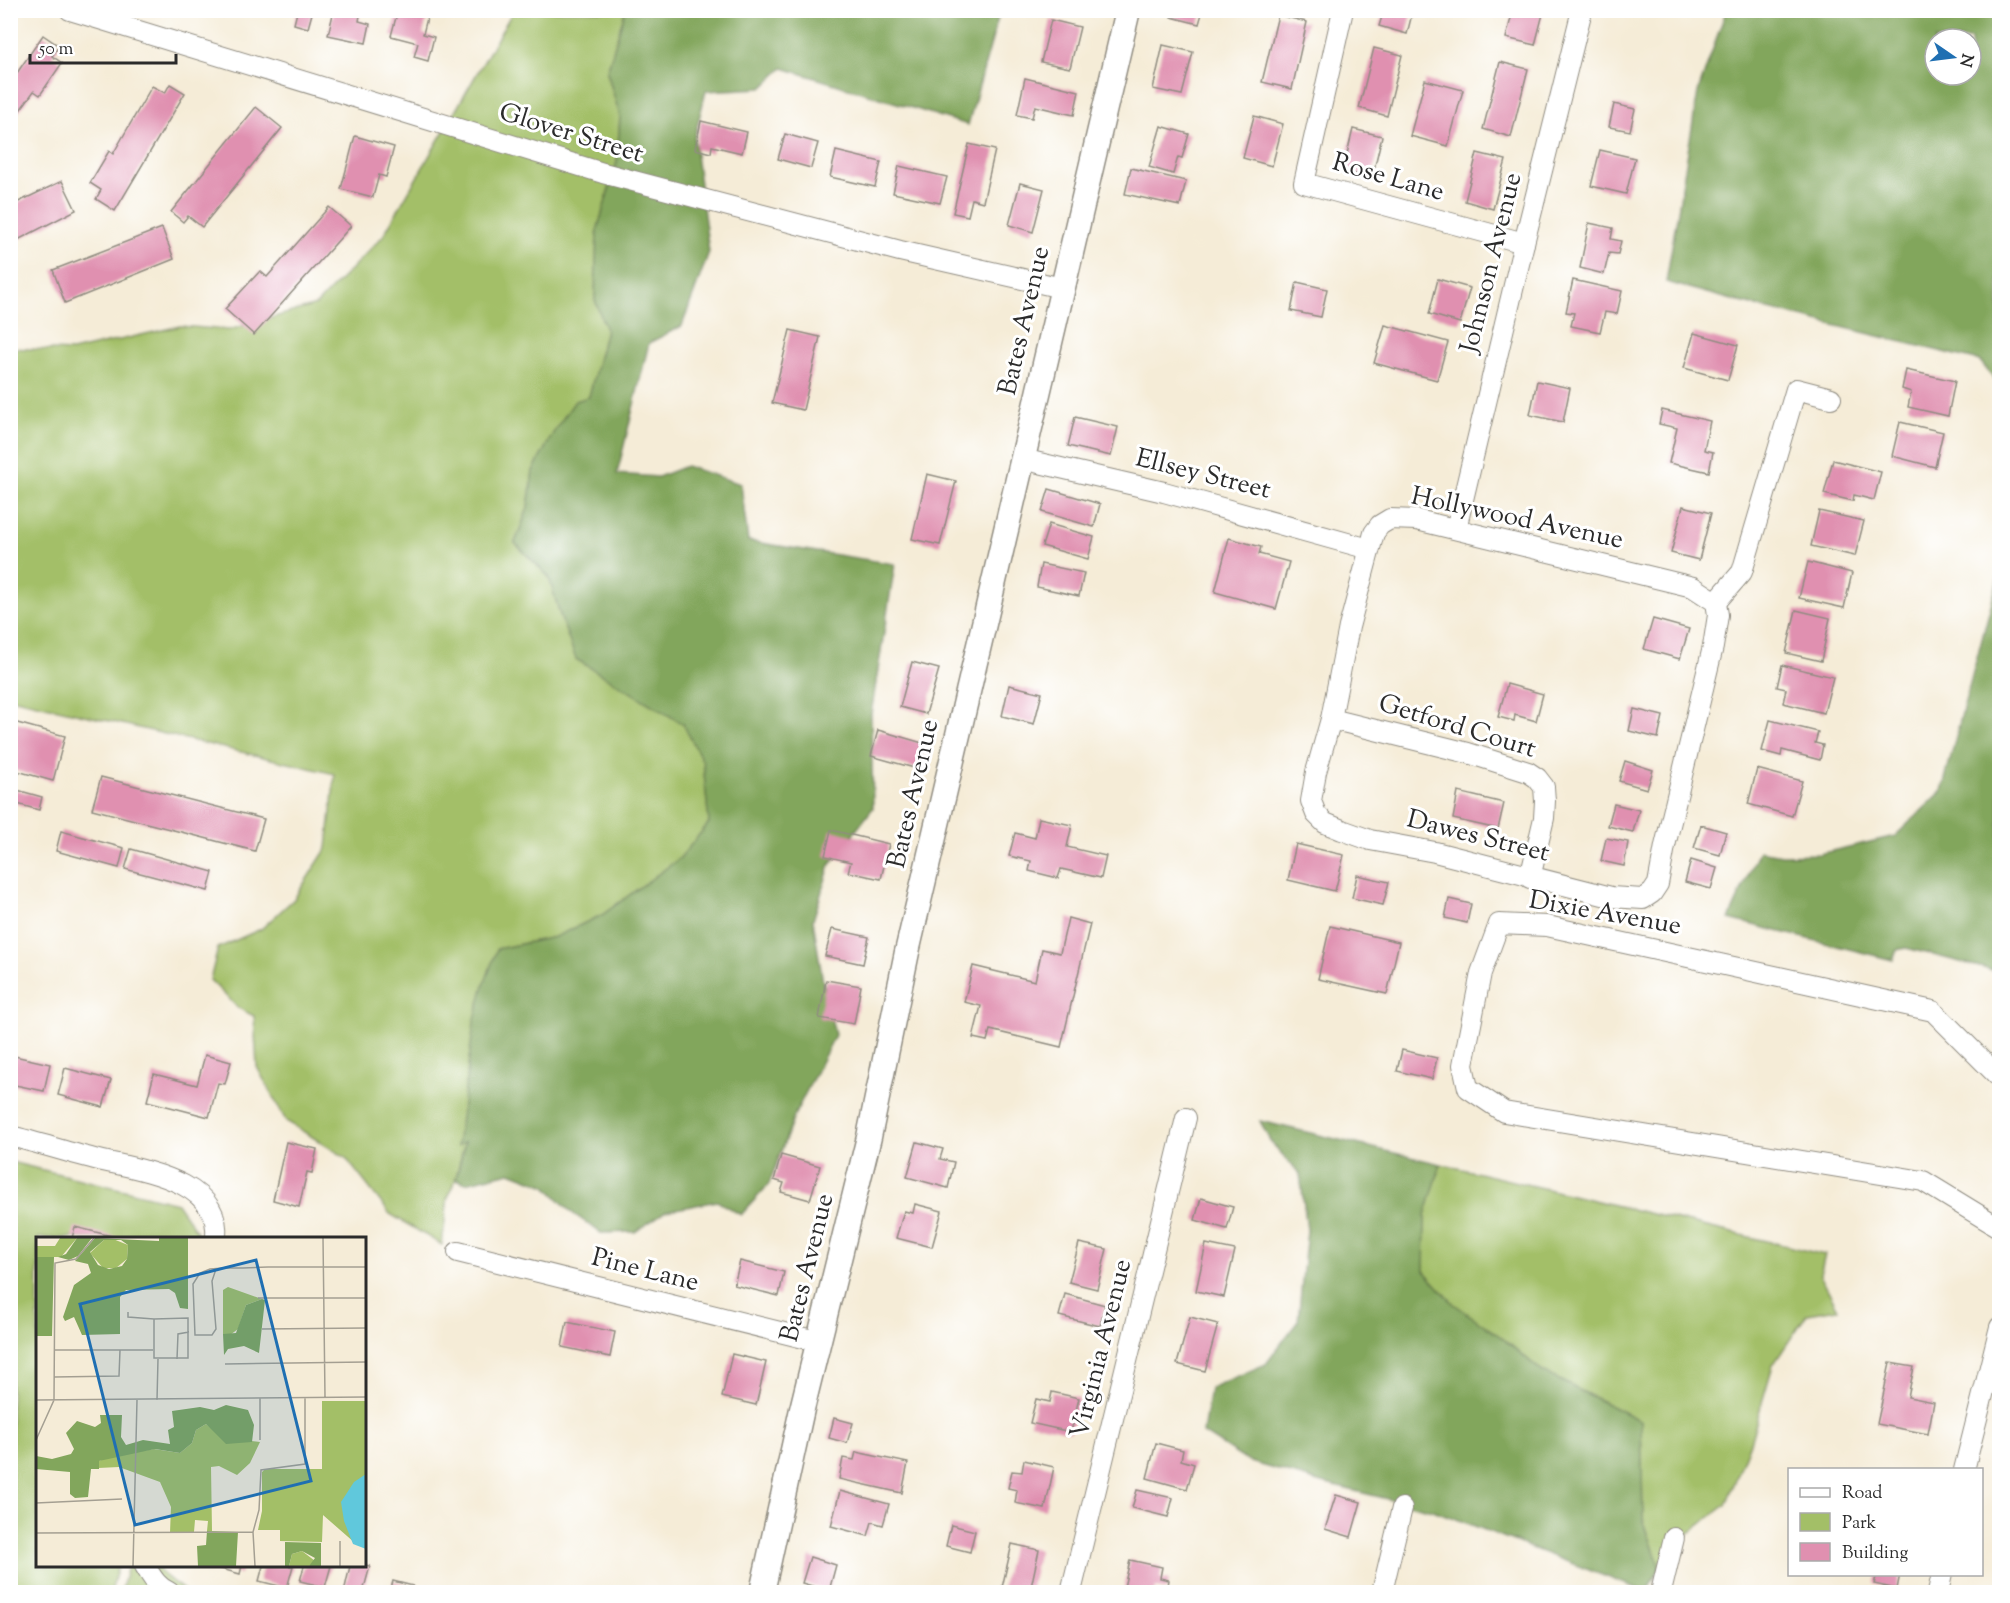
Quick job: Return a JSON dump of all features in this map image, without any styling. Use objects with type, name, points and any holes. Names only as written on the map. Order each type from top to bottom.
[{"type":"street","name":"Glover Street","points":[[70,10],[603,173],[891,249],[1062,288]]},
{"type":"street","name":"Bates Avenue","points":[[762,1593],[802,1409],[869,1137],[907,952],[1128,10]]},
{"type":"street","name":"Rose Lane","points":[[1343,10],[1304,183],[1524,243]]},
{"type":"street","name":"Johnson Avenue","points":[[1456,529],[1582,10]]},
{"type":"street","points":[[1716,602],[1742,572],[1796,389],[1831,398]]},
{"type":"street","name":"Ellsey Street","points":[[1022,459],[1164,492],[1369,549]]},
{"type":"street","name":"Hollywood Avenue","points":[[1313,809],[1311,801],[1316,772],[1331,719],[1349,627],[1369,549],[1374,533],[1380,525],[1390,519],[1417,520],[1692,587],[1716,602]]},
{"type":"street","name":"Dawes Street","points":[[1313,809],[1325,823],[1371,840],[1435,852],[1611,897],[1638,899],[1652,893],[1658,884],[1713,646],[1718,615],[1716,602]]},
{"type":"street","name":"Getford Court","points":[[1331,719],[1468,753],[1528,772],[1538,778],[1544,787],[1544,818],[1530,878]]},
{"type":"street","name":"Dixie Avenue","points":[[2000,1078],[1933,1011],[1547,926],[1499,924],[1480,973],[1463,1065],[1468,1088],[1504,1112],[1923,1181],[2000,1228]]},
{"type":"street","name":"Virginia Avenue","points":[[1071,1593],[1186,1118]]},
{"type":"street","points":[[10,1136],[138,1168],[176,1182],[198,1194],[208,1205],[214,1216],[216,1237]]},
{"type":"street","name":"Pine Lane","points":[[458,1252],[820,1342]]},
{"type":"street","points":[[1965,1468],[2000,1327]]},
{"type":"street","points":[[1382,1593],[1402,1508]]},
{"type":"street","points":[[1661,1593],[1674,1539]]},
{"type":"street","points":[[146,1567],[162,1590],[170,1593]]},
{"type":"street","points":[[1938,1593],[1942,1576]]},
{"type":"green space","points":[[513,11],[625,11],[607,72],[620,116],[617,162],[597,231],[595,300],[606,329],[589,397],[575,402],[555,430],[533,471],[528,508],[515,543],[549,577],[576,659],[683,723],[703,762],[709,823],[680,858],[602,915],[555,937],[497,949],[458,1145],[465,1141],[454,1185],[448,1197],[442,1245],[390,1214],[345,1157],[286,1121],[257,1067],[254,1016],[238,1008],[210,980],[218,948],[261,929],[294,899],[327,848],[335,774],[11,698],[10,348],[72,351],[180,326],[229,330],[316,305],[383,236]]},
{"type":"green space","points":[[625,11],[1000,11],[968,125],[783,68],[762,88],[706,91],[694,139],[709,252],[682,326],[649,343],[617,474],[658,477],[686,466],[741,484],[748,541],[895,564],[871,714],[873,808],[830,865],[813,920],[823,982],[835,1035],[795,1114],[769,1184],[741,1215],[717,1201],[666,1211],[635,1232],[601,1233],[571,1212],[546,1186],[510,1172],[466,1183],[456,1179],[465,1142],[457,1146],[474,1023],[497,949],[555,937],[602,915],[680,858],[709,823],[703,762],[683,724],[576,659],[549,577],[515,543],[528,508],[533,471],[555,430],[575,401],[589,397],[606,330],[595,300],[597,231],[617,162],[620,116],[607,72]]},
{"type":"green space","points":[[1726,11],[1999,11],[1999,385],[1980,361],[1666,282],[1698,92]]},
{"type":"green space","points":[[1999,575],[1999,972],[1906,948],[1897,950],[1893,960],[1729,919],[1759,851],[1782,855],[1819,854],[1895,836],[1942,791]]},
{"type":"green space","points":[[1260,1121],[1441,1164],[1425,1216],[1424,1271],[1454,1304],[1501,1337],[1543,1372],[1641,1421],[1643,1519],[1660,1568],[1646,1592],[1433,1510],[1326,1484],[1247,1461],[1203,1433],[1210,1388],[1266,1364],[1298,1321],[1307,1230],[1300,1174],[1270,1141]]},
{"type":"green space","points":[[11,1162],[177,1203],[199,1235],[198,1237],[36,1237],[36,1567],[118,1567],[111,1592],[11,1592]]},
{"type":"green space","points":[[1441,1164],[1825,1255],[1820,1275],[1838,1309],[1807,1314],[1773,1365],[1751,1440],[1726,1505],[1675,1544],[1660,1568],[1643,1519],[1641,1421],[1543,1372],[1501,1337],[1454,1304],[1424,1271],[1425,1216]]},
{"type":"green space","points":[[128,1567],[159,1567],[160,1572],[186,1592],[121,1592]]},
{"type":"building","points":[[293,10],[313,10],[308,28],[294,24],[297,12]]},
{"type":"building","points":[[334,10],[361,10],[359,21],[370,24],[366,43],[328,35]]},
{"type":"building","points":[[398,10],[429,10],[423,34],[434,37],[428,61],[414,57],[418,43],[391,36]]},
{"type":"building","points":[[1172,10],[1203,10],[1199,24],[1171,17]]},
{"type":"building","points":[[1384,10],[1413,10],[1407,34],[1379,26]]},
{"type":"building","points":[[1513,10],[1544,10],[1535,45],[1506,38]]},
{"type":"building","points":[[1278,15],[1307,22],[1292,89],[1262,82]]},
{"type":"building","points":[[1051,20],[1080,27],[1070,68],[1041,62]]},
{"type":"building","points":[[43,35],[59,46],[52,56],[62,63],[40,95],[34,91],[10,124],[10,69],[17,73]]},
{"type":"building","points":[[1163,45],[1193,52],[1182,95],[1153,89]]},
{"type":"building","points":[[1374,48],[1402,55],[1387,116],[1359,108]]},
{"type":"building","points":[[1500,62],[1528,69],[1511,137],[1483,129]]},
{"type":"building","points":[[1025,78],[1079,91],[1074,115],[1035,106],[1032,118],[1017,115]]},
{"type":"building","points":[[1425,80],[1463,90],[1448,146],[1410,136]]},
{"type":"building","points":[[170,84],[185,93],[115,211],[96,199],[101,190],[90,183],[109,151],[113,154],[152,86],[165,93]]},
{"type":"building","points":[[1614,104],[1635,109],[1630,131],[1609,127]]},
{"type":"building","points":[[256,107],[282,128],[202,227],[188,216],[183,222],[171,212]]},
{"type":"building","points":[[1254,116],[1283,124],[1272,166],[1243,158]]},
{"type":"building","points":[[701,121],[747,132],[742,153],[712,146],[711,153],[695,149]]},
{"type":"building","points":[[1161,126],[1189,134],[1182,158],[1178,157],[1173,174],[1149,167]]},
{"type":"building","points":[[1353,129],[1382,136],[1372,178],[1343,171]]},
{"type":"building","points":[[785,134],[818,143],[811,168],[778,159]]},
{"type":"building","points":[[355,136],[394,147],[386,177],[379,175],[373,197],[341,189]]},
{"type":"building","points":[[969,144],[995,150],[983,202],[972,199],[968,216],[953,213]]},
{"type":"building","points":[[1600,150],[1635,158],[1626,194],[1591,186]]},
{"type":"building","points":[[836,151],[881,162],[875,187],[830,177]]},
{"type":"building","points":[[1477,153],[1506,160],[1493,209],[1465,201]]},
{"type":"building","points":[[899,166],[947,177],[940,203],[893,193]]},
{"type":"building","points":[[1131,168],[1186,181],[1180,206],[1125,194]]},
{"type":"building","points":[[62,181],[76,210],[10,244],[10,206]]},
{"type":"building","points":[[1020,183],[1044,189],[1033,232],[1009,225]]},
{"type":"building","points":[[329,207],[351,226],[254,335],[225,309],[260,271],[267,277]]},
{"type":"building","points":[[1589,223],[1613,228],[1611,239],[1621,241],[1618,254],[1609,253],[1604,274],[1580,268]]},
{"type":"building","points":[[162,228],[174,259],[65,303],[53,270]]},
{"type":"building","points":[[1438,279],[1470,288],[1460,323],[1429,314]]},
{"type":"building","points":[[1573,280],[1622,291],[1617,314],[1605,312],[1600,332],[1571,326],[1574,313],[1566,312]]},
{"type":"building","points":[[1297,282],[1327,289],[1321,317],[1291,311]]},
{"type":"building","points":[[1385,325],[1448,342],[1437,380],[1374,363]]},
{"type":"building","points":[[790,330],[820,337],[803,410],[772,403]]},
{"type":"building","points":[[1694,333],[1738,345],[1728,380],[1684,368]]},
{"type":"building","points":[[1906,370],[1955,381],[1948,416],[1908,407],[1911,392],[1902,389]]},
{"type":"building","points":[[1537,381],[1570,388],[1563,422],[1530,415]]},
{"type":"building","points":[[1662,410],[1710,421],[1704,450],[1713,452],[1709,472],[1669,463],[1677,428],[1659,424]]},
{"type":"building","points":[[1075,417],[1118,427],[1111,456],[1068,446]]},
{"type":"building","points":[[1900,422],[1943,432],[1935,467],[1892,456]]},
{"type":"building","points":[[1833,460],[1881,472],[1874,500],[1854,495],[1853,501],[1824,494]]},
{"type":"building","points":[[927,474],[956,481],[940,545],[912,539]]},
{"type":"building","points":[[1049,489],[1100,504],[1094,527],[1042,512]]},
{"type":"building","points":[[1683,506],[1711,513],[1699,560],[1671,553]]},
{"type":"building","points":[[1819,511],[1864,521],[1855,556],[1811,546]]},
{"type":"building","points":[[1049,524],[1094,537],[1088,559],[1042,546]]},
{"type":"building","points":[[1229,538],[1261,547],[1259,554],[1289,562],[1276,609],[1215,592]]},
{"type":"building","points":[[1808,562],[1852,573],[1844,608],[1799,598]]},
{"type":"building","points":[[1041,564],[1084,573],[1079,596],[1037,587]]},
{"type":"building","points":[[1796,610],[1830,618],[1821,661],[1786,653]]},
{"type":"building","points":[[1653,619],[1689,629],[1680,659],[1644,649]]},
{"type":"building","points":[[912,662],[939,669],[926,714],[900,707]]},
{"type":"building","points":[[1782,665],[1833,677],[1824,713],[1783,703],[1786,689],[1777,687]]},
{"type":"building","points":[[1507,684],[1543,694],[1536,721],[1515,715],[1514,721],[1498,717]]},
{"type":"building","points":[[1009,685],[1042,693],[1034,724],[1002,716]]},
{"type":"building","points":[[1634,709],[1663,716],[1658,738],[1629,731]]},
{"type":"building","points":[[1770,720],[1818,732],[1815,743],[1823,745],[1820,760],[1782,750],[1781,756],[1762,751]]},
{"type":"building","points":[[10,721],[65,736],[53,781],[10,769]]},
{"type":"building","points":[[878,730],[926,744],[918,769],[871,756]]},
{"type":"building","points":[[1625,761],[1653,770],[1647,789],[1619,781]]},
{"type":"building","points":[[1757,769],[1802,781],[1792,816],[1748,804]]},
{"type":"building","points":[[101,777],[264,819],[255,851],[92,809]]},
{"type":"building","points":[[10,788],[42,797],[39,810],[10,802]]},
{"type":"building","points":[[1458,792],[1504,803],[1498,829],[1453,819]]},
{"type":"building","points":[[1614,804],[1639,810],[1633,832],[1608,826]]},
{"type":"building","points":[[1039,818],[1072,825],[1067,847],[1106,856],[1101,878],[1061,869],[1058,878],[1029,871],[1031,861],[1009,856],[1015,833],[1035,838]]},
{"type":"building","points":[[1701,825],[1726,832],[1720,855],[1694,848]]},
{"type":"building","points":[[831,830],[889,844],[881,879],[848,872],[851,862],[825,856]]},
{"type":"building","points":[[61,831],[124,848],[119,868],[56,851]]},
{"type":"building","points":[[1606,838],[1628,842],[1624,866],[1601,861]]},
{"type":"building","points":[[1296,844],[1344,855],[1335,891],[1288,880]]},
{"type":"building","points":[[131,849],[213,872],[208,891],[125,869]]},
{"type":"building","points":[[1691,860],[1717,868],[1711,889],[1685,882]]},
{"type":"building","points":[[1357,875],[1389,882],[1383,905],[1352,898]]},
{"type":"building","points":[[1449,899],[1471,904],[1467,923],[1445,918]]},
{"type":"building","points":[[1068,918],[1090,924],[1061,1047],[990,1030],[987,1041],[973,1038],[981,1006],[964,1002],[973,966],[1035,981],[1042,949],[1060,953]]},
{"type":"building","points":[[1330,926],[1399,942],[1387,994],[1318,979]]},
{"type":"building","points":[[832,929],[869,937],[863,964],[825,956]]},
{"type":"building","points":[[826,980],[861,986],[854,1024],[819,1018]]},
{"type":"building","points":[[1402,1050],[1437,1058],[1432,1079],[1397,1071]]},
{"type":"building","points":[[10,1055],[50,1064],[44,1091],[10,1084]]},
{"type":"building","points":[[205,1055],[231,1062],[225,1084],[218,1083],[209,1117],[147,1101],[154,1074],[197,1085]]},
{"type":"building","points":[[65,1068],[111,1080],[103,1107],[58,1095]]},
{"type":"building","points":[[286,1142],[317,1149],[312,1173],[307,1172],[299,1207],[273,1200]]},
{"type":"building","points":[[917,1142],[943,1149],[940,1159],[954,1162],[948,1188],[907,1177]]},
{"type":"building","points":[[781,1155],[820,1166],[810,1200],[781,1192],[784,1183],[774,1180]]},
{"type":"building","points":[[1201,1198],[1233,1207],[1227,1229],[1195,1220]]},
{"type":"building","points":[[915,1204],[942,1211],[932,1247],[896,1238],[904,1211],[913,1213]]},
{"type":"building","points":[[75,1227],[116,1237],[72,1237]]},
{"type":"building","points":[[1079,1243],[1107,1249],[1097,1289],[1069,1282]]},
{"type":"building","points":[[1206,1244],[1235,1250],[1224,1297],[1196,1291]]},
{"type":"building","points":[[740,1261],[784,1272],[779,1296],[734,1285]]},
{"type":"building","points":[[1065,1294],[1105,1305],[1100,1326],[1059,1316]]},
{"type":"building","points":[[1190,1317],[1218,1324],[1205,1371],[1177,1364]]},
{"type":"building","points":[[567,1322],[615,1332],[610,1357],[562,1347]]},
{"type":"building","points":[[732,1354],[766,1362],[756,1405],[722,1397]]},
{"type":"building","points":[[1890,1363],[1914,1367],[1908,1397],[1934,1402],[1928,1434],[1877,1424]]},
{"type":"building","points":[[1052,1392],[1079,1398],[1071,1432],[1030,1423],[1036,1399],[1050,1402]]},
{"type":"building","points":[[834,1418],[853,1423],[847,1443],[829,1438]]},
{"type":"building","points":[[1156,1443],[1183,1450],[1181,1460],[1194,1464],[1187,1489],[1147,1478]]},
{"type":"building","points":[[856,1452],[908,1463],[902,1493],[839,1479],[843,1458],[854,1460]]},
{"type":"building","points":[[1024,1460],[1054,1467],[1045,1509],[1015,1503],[1017,1490],[1008,1488],[1012,1471],[1022,1472]]},
{"type":"building","points":[[1137,1490],[1173,1498],[1168,1517],[1132,1508]]},
{"type":"building","points":[[840,1491],[889,1504],[883,1525],[872,1522],[868,1536],[831,1526]]},
{"type":"building","points":[[1336,1495],[1361,1502],[1351,1537],[1325,1529]]},
{"type":"building","points":[[951,1525],[975,1531],[970,1552],[946,1546]]},
{"type":"building","points":[[1012,1544],[1039,1550],[1030,1592],[1001,1592]]},
{"type":"building","points":[[810,1557],[836,1565],[829,1591],[802,1583]]},
{"type":"building","points":[[1130,1560],[1162,1567],[1160,1578],[1169,1580],[1167,1590],[1156,1588],[1155,1592],[1123,1592]]},
{"type":"building","points":[[370,1566],[363,1592],[344,1592],[350,1567]]},
{"type":"building","points":[[218,1567],[242,1567],[240,1574]]},
{"type":"building","points":[[263,1567],[293,1567],[287,1588],[259,1581]]},
{"type":"building","points":[[304,1567],[331,1567],[325,1587],[300,1581]]},
{"type":"building","points":[[1876,1576],[1900,1576],[1897,1589],[1874,1584]]},
{"type":"building","points":[[393,1581],[413,1586],[411,1592],[390,1592]]}]
